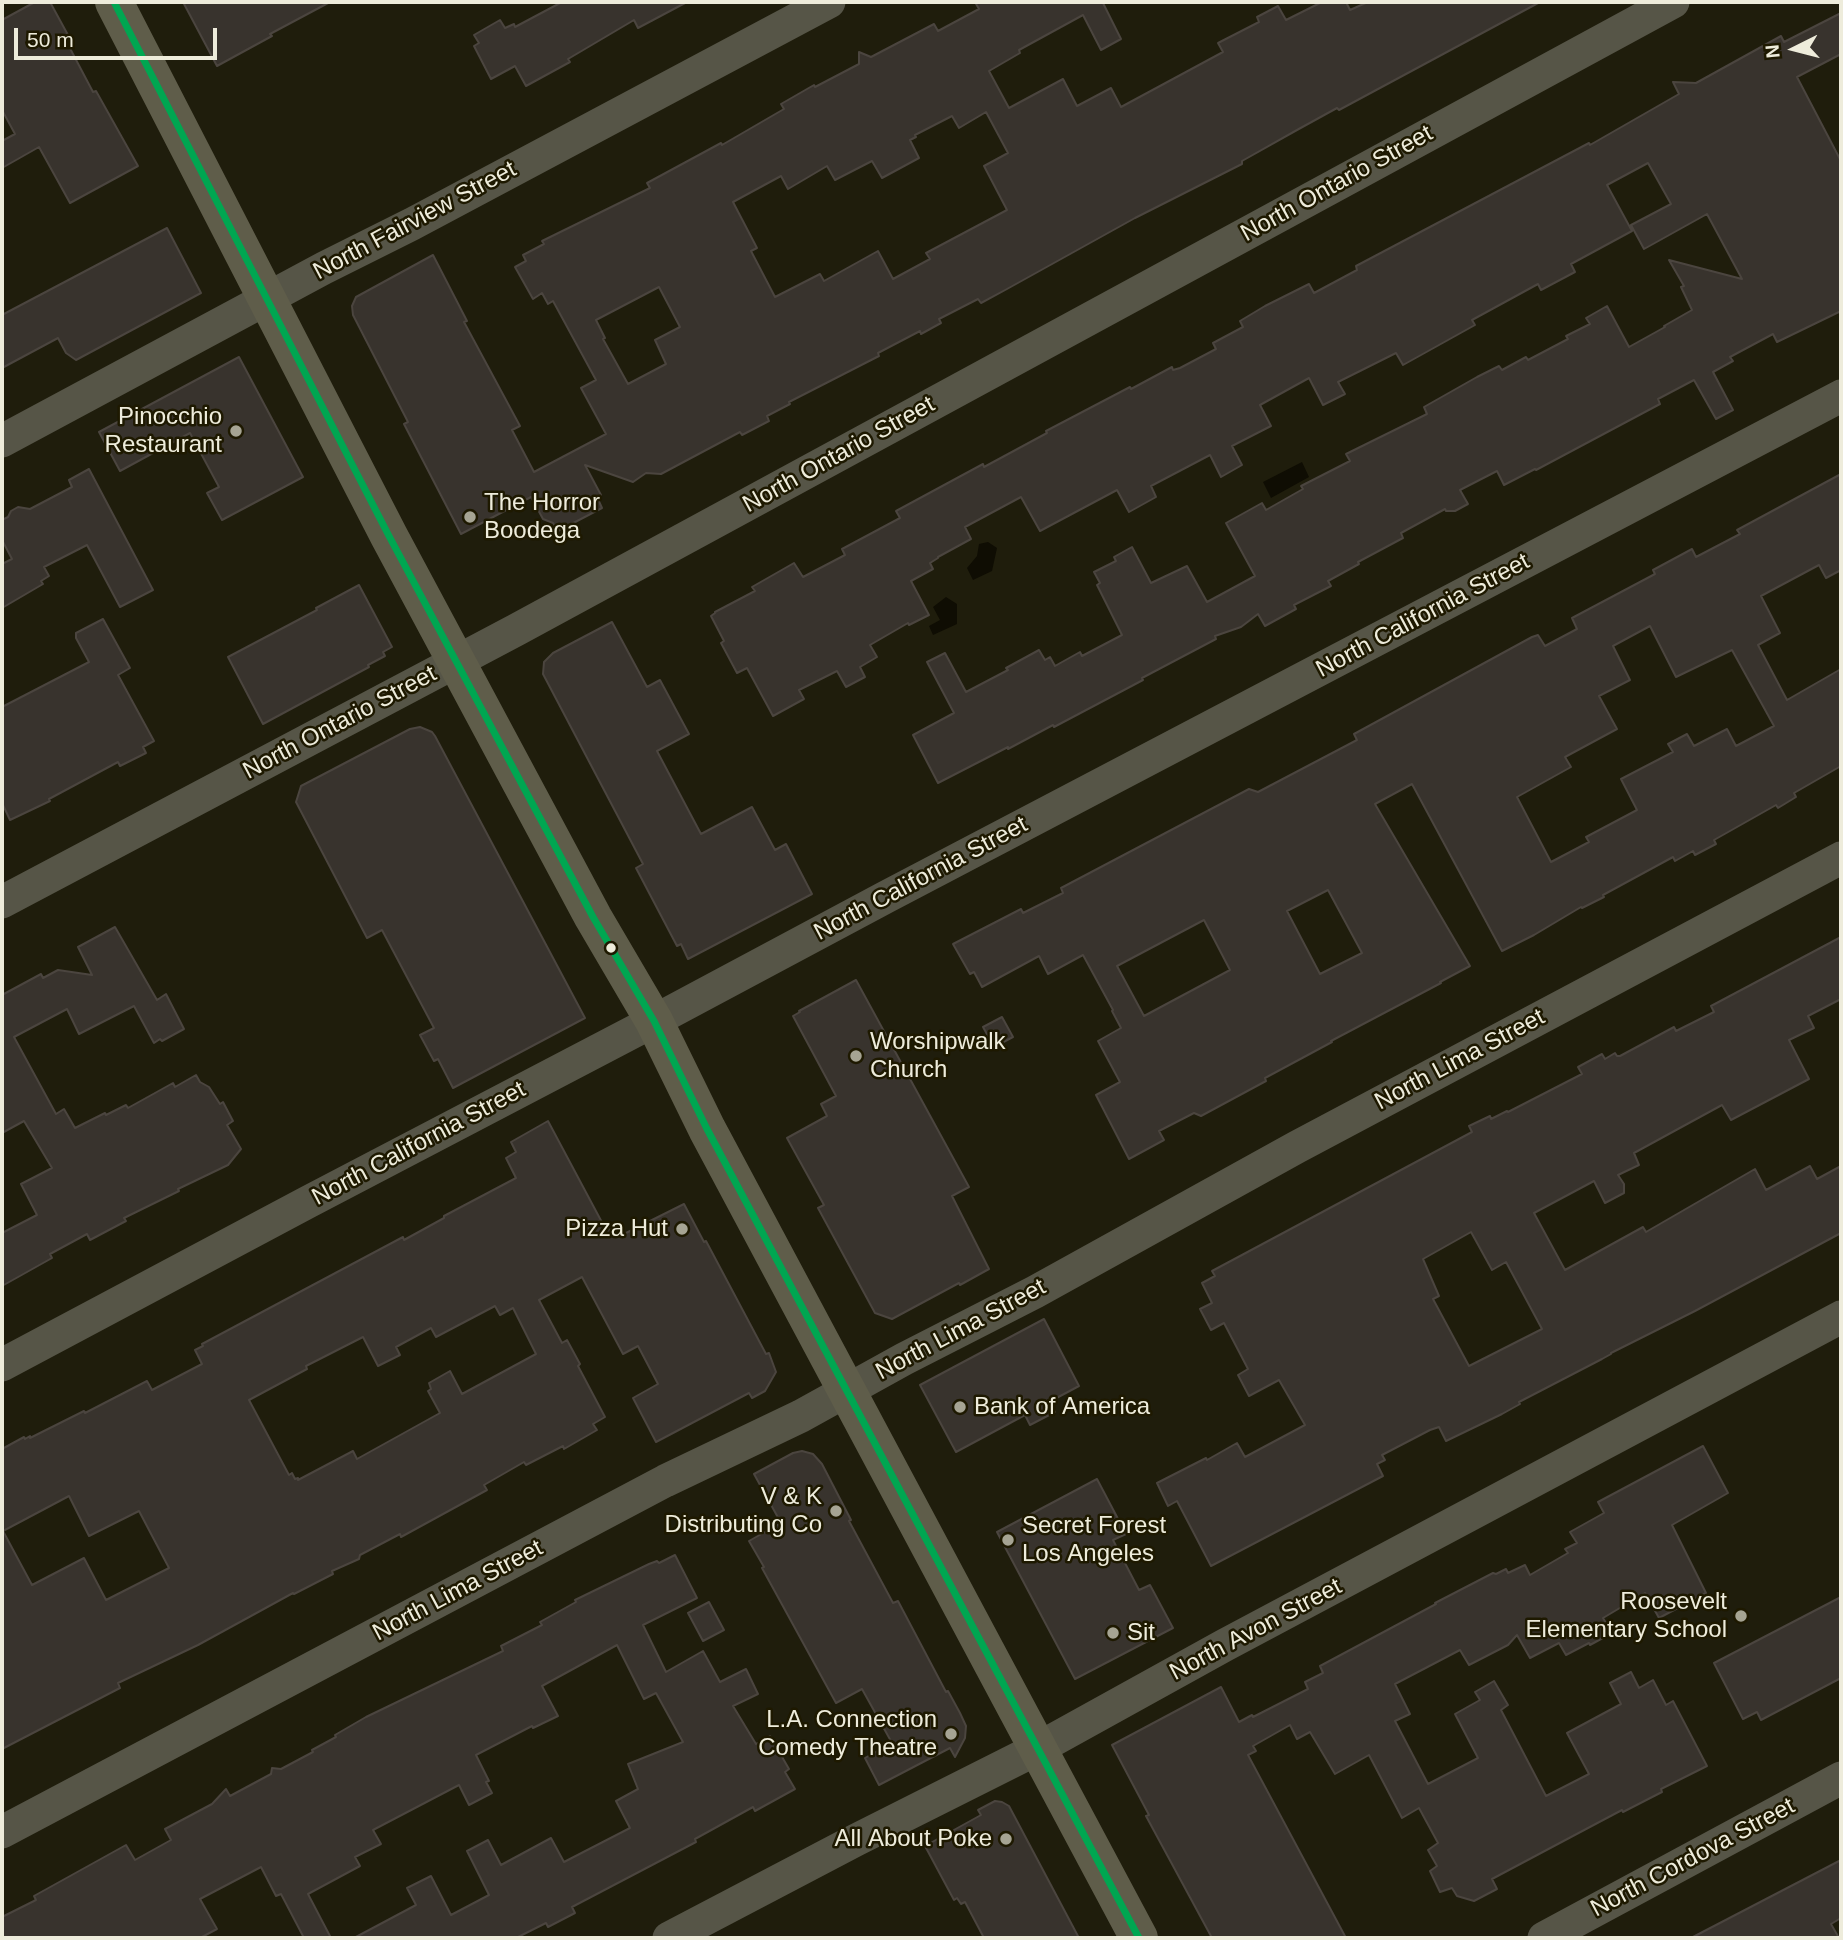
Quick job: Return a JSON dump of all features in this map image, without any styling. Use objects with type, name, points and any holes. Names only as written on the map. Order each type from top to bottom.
[{"type":"main road","points":[[114,2],[456,662],[593,917],[654,1021],[706,1129],[1139,1938]]},
{"type":"street","name":"North Fairview Street","points":[[2,441],[829,2]]},
{"type":"street","name":"North Ontario Street","points":[[2,902],[456,662],[1673,2]]},
{"type":"street","name":"North California Street","points":[[2,1365],[1841,396]]},
{"type":"street","name":"North Lima Street","points":[[2,1832],[665,1481],[801,1416],[904,1359],[1035,1292],[1309,1140],[1841,859]]},
{"type":"street","name":"North Avon Street","points":[[669,1938],[1037,1749],[1225,1645],[1841,1317]]},
{"type":"street","name":"North Cordova Street","points":[[1544,1938],[1841,1779]]},
{"type":"shaded area","points":[[1302,462],[1309,477],[1271,498],[1263,482]]},
{"type":"shaded area","points":[[988,542],[997,548],[992,571],[973,580],[967,568],[977,556],[979,544]]},
{"type":"shaded area","points":[[946,597],[957,604],[957,624],[933,635],[929,626],[940,620],[933,607]]},
{"type":"building","points":[[35,2],[50,2],[68,35],[64,37],[93,92],[96,91],[138,166],[70,203],[39,147],[2,168],[2,141],[15,134],[2,110],[2,20]]},
{"type":"building","points":[[183,2],[330,2],[217,66]]},
{"type":"building","points":[[562,2],[687,2],[638,28],[634,20],[568,59],[570,62],[526,86],[515,66],[491,79],[474,46],[479,43],[474,35],[500,20],[505,28],[514,24],[515,27]]},
{"type":"building","points":[[975,2],[1106,2],[1103,3],[1121,39],[1101,50],[1083,15],[1019,50],[1020,53],[989,71],[1009,108],[1063,79],[1077,106],[1111,88],[1121,107],[1223,52],[1218,43],[1259,22],[1257,17],[1278,6],[1286,20],[1322,2],[1346,2],[1350,10],[1368,2],[1540,2],[1339,110],[1337,108],[1242,161],[1242,164],[1135,218],[981,303],[978,299],[939,319],[941,323],[921,334],[920,331],[878,353],[879,356],[789,402],[790,404],[767,416],[769,421],[742,435],[740,432],[661,474],[646,473],[633,482],[585,465],[601,495],[597,497],[602,508],[558,531],[553,523],[543,519],[531,497],[461,534],[404,424],[408,422],[353,315],[352,306],[356,297],[433,255],[467,321],[464,322],[520,426],[512,430],[534,472],[606,434],[581,388],[596,380],[553,301],[548,304],[542,293],[533,299],[515,267],[526,261],[523,255],[544,244],[542,241],[650,188],[647,183],[721,143],[722,145],[784,109],[781,104],[814,85],[815,87],[859,64],[859,52],[871,57],[934,24],[938,31],[979,9]],"holes":[[[986,112],[1008,153],[984,166],[1007,210],[926,253],[930,259],[893,279],[878,251],[824,281],[820,274],[775,297],[751,251],[757,248],[733,202],[781,176],[788,189],[827,166],[835,180],[872,161],[882,178],[919,158],[910,140],[916,137],[915,135],[952,116],[959,128]],[[659,287],[680,327],[655,340],[666,364],[628,384],[603,339],[605,338],[596,320]]]},
{"type":"building","points":[[1841,13],[1841,54],[1797,77],[1841,161],[1841,311],[1777,342],[1773,334],[1730,357],[1733,361],[1713,372],[1733,410],[1716,419],[1694,380],[1658,399],[1660,404],[1504,485],[1497,471],[1460,490],[1468,504],[1455,511],[1445,509],[1401,533],[1403,538],[1328,581],[1331,586],[1294,605],[1296,609],[1265,626],[1258,614],[1241,627],[1215,636],[1216,639],[1142,678],[1143,680],[938,783],[913,735],[954,713],[927,662],[945,653],[966,692],[1039,650],[1045,660],[1050,657],[1055,666],[1080,652],[1082,656],[1122,635],[1097,585],[1100,583],[1094,572],[1116,561],[1114,557],[1132,547],[1151,583],[1187,566],[1207,602],[1255,576],[1226,523],[1262,503],[1266,510],[1303,489],[1301,486],[1350,461],[1346,454],[1427,414],[1424,407],[1477,377],[1499,366],[1502,370],[1526,357],[1528,360],[1568,339],[1566,336],[1590,324],[1586,318],[1607,306],[1629,347],[1665,327],[1692,310],[1681,287],[1684,286],[1669,260],[1742,279],[1707,214],[1644,249],[1631,225],[1671,204],[1648,163],[1607,185],[1632,231],[1571,264],[1575,272],[1541,290],[1538,284],[1472,320],[1475,325],[1403,365],[1396,353],[1338,382],[1345,394],[1323,405],[1309,378],[1260,405],[1271,426],[1232,446],[1242,465],[1221,477],[1210,455],[1151,486],[1156,497],[1129,512],[1117,490],[1040,531],[1021,497],[965,527],[971,539],[938,557],[930,563],[933,569],[911,581],[929,615],[909,625],[908,623],[870,645],[877,657],[860,667],[865,677],[846,687],[837,671],[799,690],[804,699],[773,716],[747,668],[737,673],[721,643],[724,641],[711,616],[755,591],[752,587],[794,563],[803,577],[845,555],[842,549],[900,518],[896,511],[983,464],[984,467],[1130,387],[1131,389],[1172,367],[1173,370],[1180,368],[1216,349],[1213,343],[1243,327],[1240,321],[1265,306],[1309,284],[1314,293],[1357,270],[1356,266],[1589,143],[1590,145],[1679,94],[1673,82],[1696,83],[1781,36],[1784,42]]},
{"type":"building","points":[[167,228],[201,293],[76,360],[66,353],[58,338],[2,368],[2,315]]},
{"type":"building","points":[[239,357],[303,477],[222,520],[207,493],[219,487],[190,433],[120,471],[99,432]]},
{"type":"building","points":[[89,469],[153,590],[120,607],[87,545],[44,567],[49,576],[41,581],[43,584],[2,608],[2,564],[12,559],[2,540],[2,520],[18,507],[30,509],[72,487],[69,480]]},
{"type":"building","points":[[1841,474],[1841,570],[1826,578],[1819,565],[1761,596],[1780,633],[1758,645],[1787,700],[1841,669],[1841,766],[1794,793],[1796,797],[1778,808],[1776,805],[1714,840],[1716,844],[1695,855],[1693,851],[1675,861],[1673,857],[1502,951],[1412,784],[1375,804],[1470,966],[1331,1041],[1265,1078],[1266,1081],[1201,1116],[1194,1113],[1159,1131],[1164,1140],[1129,1159],[1096,1095],[1120,1082],[1098,1041],[1121,1028],[1083,955],[1048,974],[1039,956],[982,987],[974,972],[970,974],[953,944],[1021,909],[1023,913],[1063,893],[1061,888],[1249,789],[1258,792],[1357,740],[1354,734],[1532,637],[1538,635],[1545,646],[1577,629],[1572,618],[1655,574],[1653,570],[1692,549],[1696,557],[1740,534],[1737,530]],"holes":[[[1650,626],[1676,677],[1732,650],[1774,726],[1736,746],[1727,729],[1694,746],[1687,734],[1668,744],[1673,752],[1621,779],[1637,810],[1586,837],[1589,842],[1551,862],[1517,797],[1571,767],[1565,757],[1617,729],[1599,696],[1630,680],[1613,646]],[[1328,890],[1362,953],[1320,974],[1287,911]],[[1204,920],[1230,970],[1144,1016],[1117,966]]]},
{"type":"building","points":[[359,585],[392,647],[383,652],[385,656],[368,665],[369,667],[263,724],[228,657]]},
{"type":"building","points":[[103,619],[130,668],[118,675],[154,741],[143,747],[146,753],[120,766],[118,762],[49,799],[50,801],[10,820],[2,803],[2,707],[89,662],[76,633]]},
{"type":"building","points":[[612,622],[647,687],[660,680],[689,734],[657,751],[701,834],[752,807],[775,850],[786,844],[812,894],[688,959],[681,944],[677,946],[636,868],[643,864],[543,674],[544,662],[553,653]]},
{"type":"building","points":[[420,727],[435,736],[585,1018],[453,1088],[438,1059],[434,1061],[420,1035],[434,1028],[382,930],[367,938],[296,802],[301,786],[410,729]]},
{"type":"building","points":[[115,927],[157,1000],[166,994],[184,1029],[154,1043],[134,1006],[79,1034],[67,1009],[14,1037],[56,1114],[64,1109],[75,1128],[126,1105],[128,1108],[173,1083],[175,1087],[196,1075],[200,1082],[209,1087],[220,1104],[223,1102],[233,1121],[227,1125],[241,1149],[228,1165],[124,1218],[126,1221],[90,1240],[87,1234],[50,1254],[52,1258],[2,1286],[2,1233],[37,1215],[21,1184],[52,1168],[24,1121],[2,1133],[2,995],[41,974],[43,978],[58,970],[92,975],[78,947]]},
{"type":"building","points":[[1841,937],[1841,999],[1808,1016],[1814,1028],[1789,1040],[1809,1079],[1731,1120],[1722,1105],[1634,1153],[1639,1165],[1618,1175],[1624,1184],[1624,1193],[1605,1203],[1594,1181],[1534,1213],[1565,1270],[1643,1227],[1646,1232],[1755,1169],[1766,1190],[1810,1166],[1817,1179],[1841,1166],[1841,1233],[1519,1402],[1520,1404],[1502,1414],[1446,1441],[1439,1427],[1430,1430],[1382,1455],[1385,1460],[1377,1464],[1383,1476],[1211,1566],[1177,1501],[1168,1506],[1157,1483],[1237,1443],[1245,1457],[1305,1425],[1279,1380],[1249,1396],[1238,1375],[1248,1369],[1224,1323],[1211,1330],[1200,1309],[1212,1303],[1202,1283],[1215,1276],[1212,1271],[1472,1132],[1469,1126],[1490,1116],[1491,1119],[1508,1112],[1582,1074],[1578,1067],[1602,1054],[1605,1059],[1615,1053],[1620,1056],[1674,1027],[1676,1031],[1714,1012],[1711,1006]],"holes":[[[1471,1232],[1492,1270],[1506,1262],[1542,1329],[1469,1366],[1433,1299],[1439,1296],[1423,1259]]]},
{"type":"building","points":[[856,980],[969,1187],[952,1196],[989,1269],[892,1319],[875,1313],[818,1208],[824,1205],[787,1138],[827,1116],[821,1104],[836,1096],[793,1016]]},
{"type":"building","points":[[1002,1017],[1013,1037],[994,1047],[983,1027]]},
{"type":"building","points":[[548,1121],[605,1228],[624,1234],[684,1204],[766,1354],[769,1353],[776,1372],[765,1391],[752,1398],[749,1393],[656,1442],[633,1398],[658,1384],[638,1346],[623,1354],[582,1277],[539,1300],[562,1343],[567,1340],[605,1417],[593,1424],[597,1430],[564,1449],[563,1446],[526,1465],[524,1462],[484,1485],[487,1490],[401,1537],[400,1534],[360,1555],[359,1559],[332,1571],[333,1574],[198,1645],[118,1683],[120,1688],[2,1749],[2,1449],[24,1437],[30,1438],[84,1411],[85,1413],[147,1381],[152,1390],[202,1364],[195,1350],[203,1346],[202,1344],[403,1237],[404,1240],[516,1178],[506,1158],[516,1152],[511,1142]],"holes":[[[495,1306],[500,1315],[513,1308],[536,1354],[462,1394],[450,1371],[429,1383],[431,1389],[428,1391],[440,1413],[357,1459],[353,1451],[298,1480],[292,1473],[289,1475],[249,1400],[307,1369],[306,1366],[363,1337],[378,1366],[400,1355],[396,1347],[431,1328],[436,1337]],[[69,1496],[89,1536],[139,1511],[169,1568],[106,1600],[84,1558],[32,1585],[3,1531]]]},
{"type":"building","points":[[1044,1319],[1079,1386],[1049,1402],[1055,1412],[1030,1425],[1025,1415],[956,1452],[920,1385]]},
{"type":"building","points":[[1703,1446],[1728,1493],[1672,1525],[1706,1593],[1659,1618],[1645,1593],[1603,1618],[1612,1633],[1566,1655],[1559,1643],[1530,1658],[1517,1635],[1508,1645],[1469,1665],[1460,1650],[1395,1684],[1410,1714],[1395,1721],[1428,1784],[1478,1758],[1455,1714],[1480,1700],[1475,1692],[1494,1681],[1508,1705],[1501,1710],[1546,1796],[1589,1774],[1567,1733],[1621,1704],[1610,1683],[1631,1672],[1639,1688],[1653,1680],[1666,1705],[1673,1701],[1707,1766],[1492,1879],[1497,1889],[1474,1901],[1457,1896],[1452,1888],[1440,1892],[1430,1871],[1437,1866],[1428,1850],[1438,1843],[1419,1808],[1402,1818],[1369,1755],[1335,1774],[1310,1732],[1297,1739],[1290,1725],[1253,1746],[1256,1751],[1248,1755],[1346,1938],[1212,1938],[1146,1816],[1149,1815],[1112,1745],[1221,1687],[1239,1722],[1252,1715],[1253,1717],[1308,1689],[1305,1682],[1323,1673],[1320,1666],[1435,1603],[1493,1573],[1506,1569],[1508,1573],[1525,1565],[1530,1575],[1568,1553],[1565,1549],[1577,1543],[1570,1532],[1604,1513],[1598,1502]]},
{"type":"building","points":[[802,1451],[813,1454],[822,1464],[893,1603],[898,1601],[966,1726],[965,1738],[955,1757],[950,1748],[879,1785],[865,1758],[892,1743],[862,1689],[836,1703],[749,1541],[781,1523],[754,1474]]},
{"type":"building","points":[[1097,1479],[1126,1534],[1113,1540],[1139,1590],[1150,1585],[1173,1628],[1075,1679],[997,1532]]},
{"type":"building","points":[[675,1555],[697,1598],[643,1625],[666,1672],[703,1651],[720,1682],[746,1669],[758,1694],[733,1706],[756,1744],[770,1736],[789,1769],[785,1772],[795,1789],[755,1811],[753,1807],[695,1839],[696,1842],[572,1907],[575,1913],[548,1927],[546,1923],[516,1938],[354,1938],[416,1905],[407,1888],[431,1876],[451,1915],[489,1895],[467,1851],[488,1840],[501,1865],[551,1838],[564,1862],[630,1828],[616,1801],[638,1789],[628,1764],[683,1742],[656,1693],[644,1699],[617,1645],[542,1686],[558,1716],[533,1728],[532,1726],[476,1755],[492,1793],[469,1805],[459,1785],[373,1830],[381,1844],[355,1857],[360,1866],[308,1894],[331,1938],[304,1938],[281,1894],[276,1896],[261,1867],[200,1899],[217,1929],[200,1938],[2,1938],[2,1917],[36,1900],[34,1896],[126,1845],[135,1860],[171,1840],[165,1829],[212,1804],[226,1789],[230,1796],[271,1774],[272,1768],[281,1769],[313,1752],[312,1750],[366,1717],[503,1651],[501,1646],[542,1625],[540,1622],[576,1602],[575,1600],[649,1564],[657,1561],[659,1563]]},
{"type":"building","points":[[1841,1597],[1841,1678],[1761,1720],[1757,1712],[1743,1719],[1714,1663]]},
{"type":"building","points":[[709,1602],[724,1630],[703,1641],[688,1613]]},
{"type":"building","points":[[995,1801],[1009,1806],[1079,1938],[984,1938],[965,1902],[961,1904],[957,1898],[954,1900],[925,1846],[981,1815],[978,1810]]},
{"type":"building","points":[[1841,1860],[1841,1918],[1831,1924],[1839,1938],[1691,1938]]},
{"type":"transit line","points":[[114,2],[389,536],[593,917],[654,1021],[707,1129],[1139,1938]]},
{"type":"place","name":"Pinocchio Restaurant","points":[[236,431]]},
{"type":"place","name":"The Horror Boodega","points":[[470,517]]},
{"type":"place","name":"Worshipwalk Church","points":[[856,1056]]},
{"type":"place","name":"Pizza Hut","points":[[682,1229]]},
{"type":"place","name":"Bank of America","points":[[960,1407]]},
{"type":"place","name":"V & K Distributing Co","points":[[836,1511]]},
{"type":"place","name":"Secret Forest Los Angeles","points":[[1008,1540]]},
{"type":"place","name":"Roosevelt Elementary School","points":[[1741,1616]]},
{"type":"place","name":"Sit","points":[[1113,1633]]},
{"type":"place","name":"L.A. Connection Comedy Theatre","points":[[951,1734]]},
{"type":"place","name":"All About Poke","points":[[1006,1839]]}]
